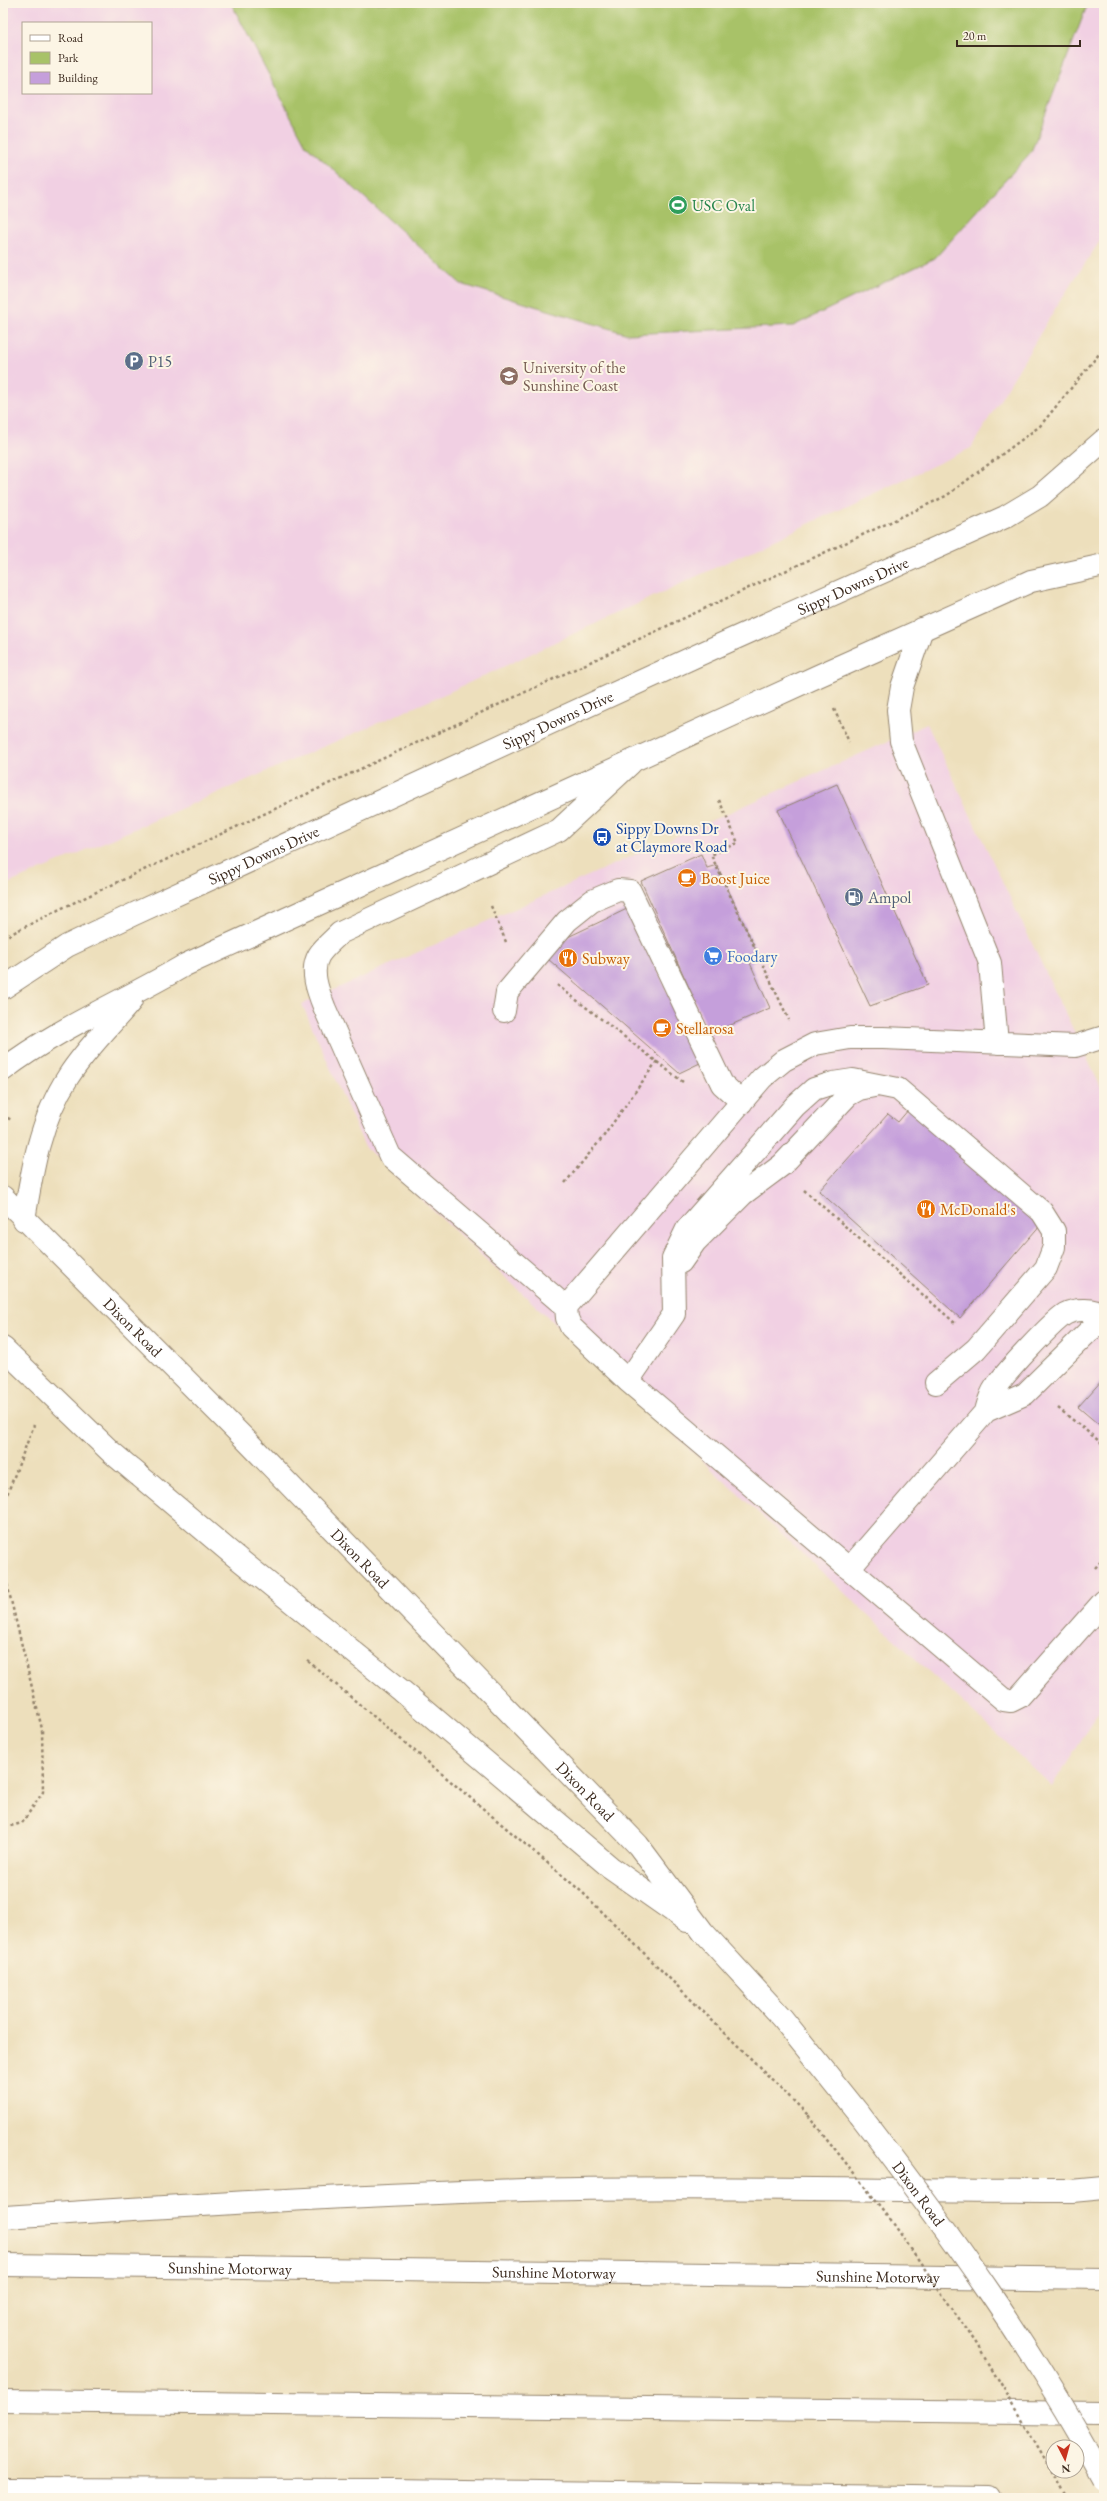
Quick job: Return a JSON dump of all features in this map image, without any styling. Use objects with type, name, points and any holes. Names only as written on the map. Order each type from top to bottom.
[{"type":"main road","name":"Sippy Downs Drive","points":[[3,988],[67,946],[132,915],[720,645],[1005,517],[1040,496],[1104,440]]},
{"type":"main road","points":[[3,1070],[28,1050],[138,993],[185,965],[922,629],[1032,581],[1104,565]]},
{"type":"main road","points":[[922,629],[902,687],[898,710],[901,742],[990,963],[997,1043]]},
{"type":"main road","points":[[632,762],[559,830],[340,932],[318,956],[315,972],[316,986],[390,1156],[566,1307],[567,1318],[571,1327],[628,1381],[1004,1700],[1012,1701],[1019,1697],[1104,1602]]},
{"type":"main road","points":[[504,1011],[508,992],[567,921],[592,900],[618,890],[630,891],[722,1084],[742,1102]]},
{"type":"main road","points":[[24,1220],[31,1177],[42,1133],[54,1103],[68,1076],[138,993]]},
{"type":"main road","points":[[566,1307],[762,1078],[784,1060],[815,1044],[850,1038],[883,1038],[1075,1046],[1104,1037]]},
{"type":"main road","points":[[628,1381],[674,1314],[673,1258],[687,1229],[814,1089],[853,1080],[898,1089],[1042,1212],[1054,1231],[1054,1248],[1046,1268],[976,1349],[936,1383]]},
{"type":"main road","points":[[673,1290],[675,1275],[682,1259],[695,1242],[742,1194],[782,1165],[848,1095],[869,1086],[894,1088]]},
{"type":"main road","name":"Dixon Road","points":[[3,1197],[24,1220],[247,1441],[628,1834],[703,1932],[782,2018],[932,2208],[990,2292],[1054,2392],[1104,2479]]},
{"type":"main road","points":[[850,1569],[986,1411],[995,1388],[1041,1337],[1065,1314],[1088,1310],[1104,1315]]},
{"type":"main road","points":[[986,1411],[1025,1394],[1089,1331],[1096,1326],[1104,1324]]},
{"type":"main road","name":"Dixon Road","points":[[3,1348],[110,1451],[224,1547],[402,1691],[610,1867],[703,1932]]},
{"type":"main road","points":[[3,2217],[339,2197],[493,2191],[667,2189],[1065,2191],[1104,2188]]},
{"type":"main road","name":"Sunshine Motorway","points":[[3,2264],[1104,2279]]},
{"type":"main road","points":[[3,2401],[1104,2413]]},
{"type":"main road","points":[[3,2489],[393,2490],[989,2498]]},
{"type":"main road","points":[[393,2490],[419,2498]]},
{"type":"path","points":[[3,938],[58,910],[946,496],[1040,426],[1104,348]]},
{"type":"path","points":[[834,709],[849,742]]},
{"type":"path","points":[[720,800],[738,843],[710,855],[792,1025]]},
{"type":"path","points":[[565,1183],[603,1137],[657,1061]]},
{"type":"path","points":[[681,1081],[713,1066]]},
{"type":"path","points":[[3,1505],[36,1421]]},
{"type":"path","points":[[3,1567],[42,1730],[43,1792],[22,1823],[3,1828]]},
{"type":"path","points":[[305,1658],[582,1892],[808,2115],[891,2220],[971,2336],[1067,2498]]},
{"type":"shaded area","name":"University of the Sunshine Coast","points":[[3,3],[1104,3],[1104,235],[1058,304],[971,448],[447,693],[3,886]]},
{"type":"shaded area","points":[[927,724],[1104,1094],[1104,1704],[1052,1786],[365,1147],[302,1004]]},
{"type":"green space","name":"USC Oval","points":[[231,3],[1088,3],[1031,152],[935,258],[793,326],[628,334],[461,284],[306,145]]},
{"type":"building","name":"Ampol","points":[[837,784],[928,985],[870,1006],[778,810]]},
{"type":"building","points":[[701,854],[707,868],[717,865],[760,959],[750,963],[770,1008],[710,1034],[641,881]]},
{"type":"building","points":[[629,908],[700,1063],[679,1073],[548,959],[568,937]]},
{"type":"building","name":"McDonald's","points":[[920,1096],[1042,1223],[960,1318],[819,1191],[888,1114],[898,1122]]},
{"type":"building","points":[[1104,1378],[1104,1429],[1078,1407]]},
{"type":"place","name":"USC Oval","points":[[678,205]]},
{"type":"place","name":"P15","points":[[134,361]]},
{"type":"place","name":"University of the Sunshine Coast","points":[[509,376]]},
{"type":"place","name":"Sippy Downs Dr at Claymore Road","points":[[602,837]]},
{"type":"place","name":"Boost Juice","points":[[687,878]]},
{"type":"place","name":"Ampol","points":[[854,897]]},
{"type":"place","name":"Foodary","points":[[713,956]]},
{"type":"place","name":"Subway","points":[[568,958]]},
{"type":"place","name":"Stellarosa","points":[[662,1028]]},
{"type":"place","name":"McDonald's","points":[[926,1209]]}]
